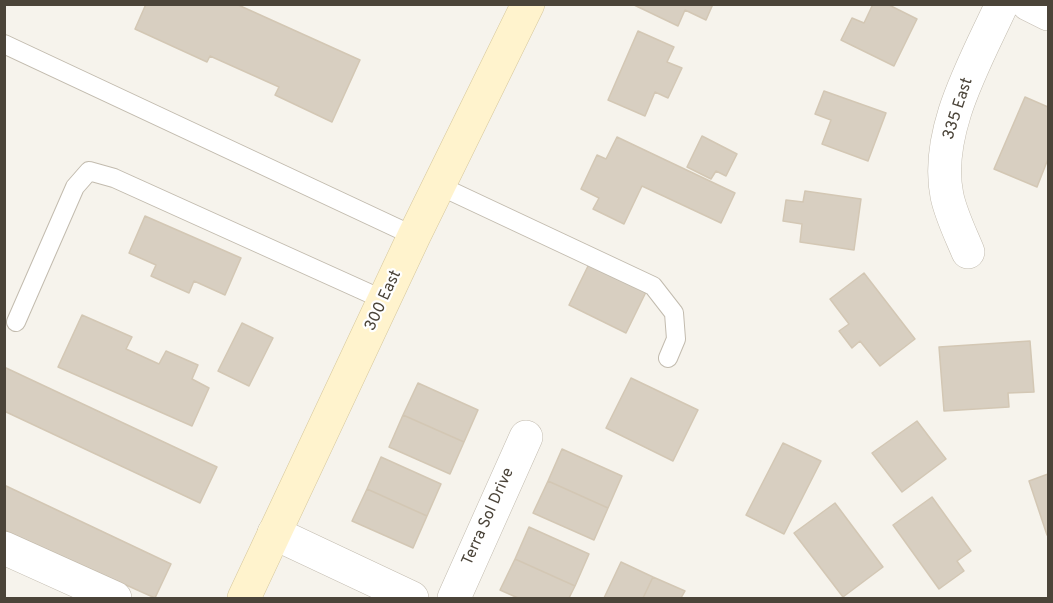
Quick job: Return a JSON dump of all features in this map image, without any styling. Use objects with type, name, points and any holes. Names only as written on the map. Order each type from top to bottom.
[{"type":"street","name":"300 East","points":[[244,598],[414,236],[528,4]]},
{"type":"street","name":"335 East","points":[[968,252],[947,197],[945,166],[948,137],[965,85],[1002,4]]},
{"type":"street","points":[[1028,4],[1048,14]]},
{"type":"street","name":"Terra Sol Drive","points":[[454,598],[526,437]]},
{"type":"street","points":[[274,533],[412,598]]},
{"type":"street","points":[[4,548],[115,598]]},
{"type":"lane","points":[[4,44],[414,236]]},
{"type":"lane","points":[[16,322],[75,187],[89,171],[114,178],[384,300]]},
{"type":"lane","points":[[440,186],[653,286],[674,313],[676,339],[668,358]]},
{"type":"building","points":[[146,4],[236,4],[360,60],[332,122],[275,95],[279,87],[210,56],[207,62],[135,29]]},
{"type":"building","points":[[632,4],[713,4],[706,20],[685,10],[678,26]]},
{"type":"building","points":[[873,4],[887,4],[917,19],[894,66],[841,40],[852,18],[864,23]]},
{"type":"building","points":[[638,31],[674,47],[667,62],[682,68],[668,98],[655,92],[645,116],[608,100]]},
{"type":"building","points":[[824,91],[886,113],[868,161],[822,144],[831,120],[815,114]]},
{"type":"building","points":[[1025,97],[1048,107],[1048,159],[1037,187],[994,169]]},
{"type":"building","points":[[702,136],[737,154],[726,176],[716,171],[711,179],[687,167]]},
{"type":"building","points":[[617,137],[735,193],[721,223],[642,186],[624,224],[593,209],[599,198],[581,189],[597,155],[606,159]]},
{"type":"building","points":[[805,191],[861,199],[854,250],[800,242],[802,224],[783,221],[786,200],[803,202]]},
{"type":"building","points":[[145,216],[241,258],[225,295],[194,281],[189,293],[151,276],[156,265],[129,253]]},
{"type":"building","points":[[589,264],[646,292],[626,333],[569,305]]},
{"type":"building","points":[[864,273],[915,339],[880,366],[860,341],[852,348],[839,331],[849,324],[830,299]]},
{"type":"building","points":[[82,315],[132,337],[126,349],[159,364],[166,351],[198,365],[192,379],[209,388],[192,426],[58,367]]},
{"type":"building","points":[[242,323],[273,338],[249,386],[218,371]]},
{"type":"building","points":[[1030,341],[1034,392],[1008,393],[1009,407],[944,411],[939,347]]},
{"type":"building","points":[[4,367],[217,467],[200,503],[4,411]]},
{"type":"building","points":[[631,378],[698,410],[673,461],[606,428]]},
{"type":"building","points":[[418,383],[478,410],[464,442],[403,415]]},
{"type":"building","points":[[403,415],[464,442],[450,474],[389,447]]},
{"type":"building","points":[[917,421],[946,459],[902,492],[872,453]]},
{"type":"building","points":[[783,443],[821,461],[784,534],[746,515]]},
{"type":"building","points":[[562,449],[622,476],[608,508],[548,481]]},
{"type":"building","points":[[381,457],[441,484],[427,516],[367,489]]},
{"type":"building","points":[[1048,474],[1048,534],[1047,535],[1029,481]]},
{"type":"building","points":[[548,481],[608,508],[594,540],[533,513]]},
{"type":"building","points":[[4,485],[171,564],[155,598],[4,530]]},
{"type":"building","points":[[367,489],[427,516],[413,548],[352,521]]},
{"type":"building","points":[[932,497],[971,551],[957,561],[964,571],[939,589],[893,525]]},
{"type":"building","points":[[835,503],[883,567],[843,597],[794,533]]},
{"type":"building","points":[[529,527],[589,554],[575,586],[515,559]]},
{"type":"building","points":[[515,559],[575,586],[569,598],[518,598],[500,590]]},
{"type":"building","points":[[621,562],[653,577],[643,598],[604,598]]},
{"type":"building","points":[[653,577],[685,591],[681,598],[643,598]]}]
